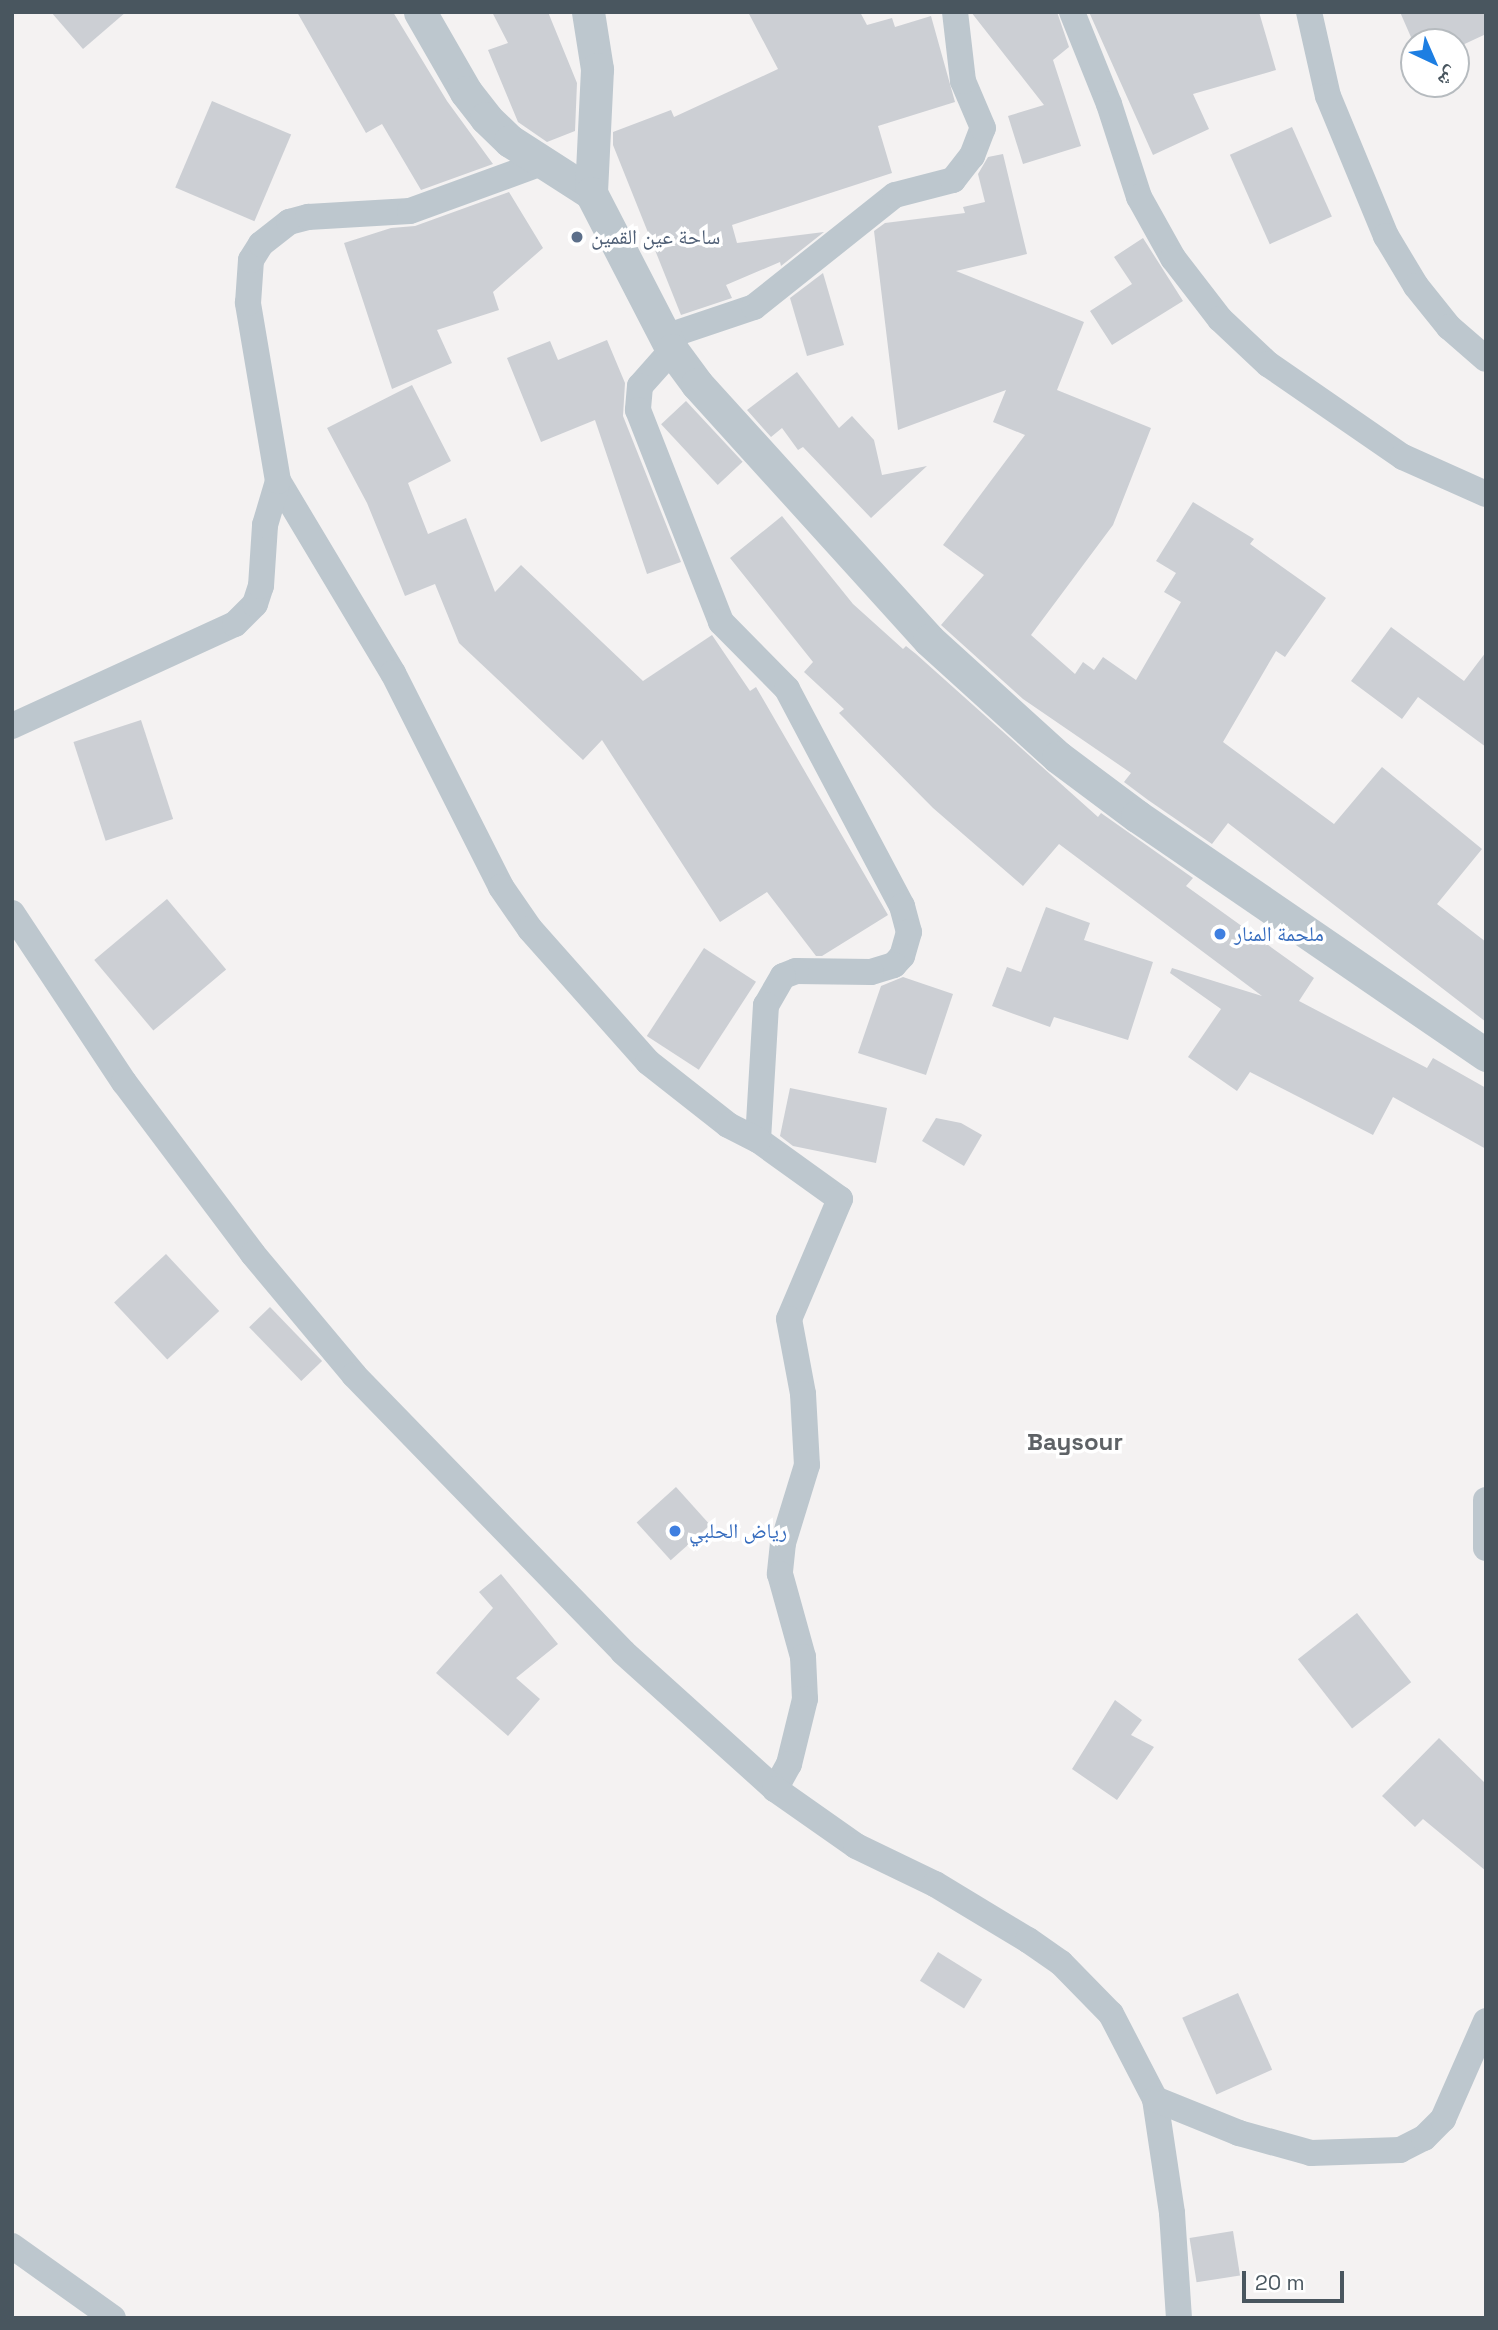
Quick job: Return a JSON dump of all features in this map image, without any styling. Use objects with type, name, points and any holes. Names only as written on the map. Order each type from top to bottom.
[{"type":"street","points":[[420,12],[486,118],[542,163],[591,193]]},
{"type":"street","points":[[588,12],[597,80],[591,193],[668,344],[704,392],[897,607],[993,701],[1137,816],[1486,1055]]},
{"type":"street","points":[[758,1140],[766,1005],[773,989],[796,971],[882,970],[902,957],[909,932],[902,906],[787,689],[721,622],[638,410],[640,386],[668,344],[754,307],[895,195],[953,180],[972,156],[983,128],[963,81],[955,12]]},
{"type":"street","points":[[1072,12],[1110,104],[1139,197],[1173,258],[1220,319],[1279,371],[1403,457],[1486,494]]},
{"type":"street","points":[[1309,12],[1328,96],[1386,236],[1416,286],[1449,327],[1486,359]]},
{"type":"street","points":[[542,163],[410,211],[308,217],[289,222],[261,244],[251,260],[248,303],[278,481],[393,673],[501,887],[530,929],[648,1062],[728,1125],[758,1140],[840,1199],[789,1319],[803,1394],[807,1465],[783,1543],[780,1574],[803,1657],[806,1689],[794,1746],[775,1789]]},
{"type":"street","points":[[12,726],[243,618],[261,586],[263,533],[278,481]]},
{"type":"street","points":[[12,913],[156,1128],[240,1238],[354,1375],[623,1652],[775,1789],[856,1846],[962,1899],[1060,1963],[1111,2014],[1155,2099],[1172,2213],[1179,2318]]},
{"type":"street","points":[[1486,1500],[1486,1548]]},
{"type":"street","points":[[1155,2099],[1239,2133],[1311,2153],[1401,2150],[1424,2138],[1443,2119],[1486,2021]]},
{"type":"street","points":[[12,2246],[113,2318]]},
{"type":"building","points":[[51,12],[126,12],[83,49]]},
{"type":"building","points":[[297,12],[393,12],[447,101],[493,164],[421,190],[382,124],[366,133]]},
{"type":"building","points":[[492,12],[548,12],[577,83],[575,131],[547,142],[518,122],[488,50],[508,43]]},
{"type":"building","points":[[748,12],[860,12],[867,25],[892,18],[895,27],[931,16],[955,102],[878,126],[892,173],[732,225],[737,243],[824,232],[781,266],[780,262],[726,285],[732,298],[681,315],[613,145],[613,132],[671,110],[674,117],[778,69]]},
{"type":"building","points":[[971,12],[1057,12],[1069,47],[1053,60],[1081,146],[1023,164],[1008,116],[1044,105]]},
{"type":"building","points":[[1089,12],[1259,12],[1276,70],[1193,94],[1209,129],[1153,155]]},
{"type":"building","points":[[1400,12],[1486,12],[1486,34],[1470,41],[1470,28],[1407,28]]},
{"type":"building","points":[[212,101],[291,135],[254,221],[175,188]]},
{"type":"building","points":[[1292,127],[1332,217],[1270,244],[1230,155]]},
{"type":"building","points":[[1003,154],[1027,254],[956,271],[1084,322],[1057,390],[1151,428],[1113,525],[1031,635],[1075,674],[1083,662],[1094,670],[1103,657],[1136,680],[1181,602],[1164,592],[1176,573],[1156,561],[1193,502],[1254,539],[1250,544],[1326,598],[1285,657],[1276,651],[1223,742],[1334,824],[1382,767],[1482,849],[1437,904],[1486,942],[1486,1022],[1228,823],[1212,844],[1148,800],[1124,782],[1131,773],[1023,699],[941,625],[984,575],[943,545],[1025,435],[993,422],[1006,390],[898,430],[874,231],[885,223],[965,213],[963,207],[985,202],[978,174],[988,157]]},
{"type":"building","points":[[509,192],[543,248],[493,292],[499,310],[437,330],[452,363],[392,389],[344,243],[391,228],[415,226]]},
{"type":"building","points":[[1143,238],[1183,301],[1112,345],[1090,311],[1132,284],[1114,257]]},
{"type":"building","points":[[823,273],[844,345],[807,356],[790,298]]},
{"type":"building","points":[[607,340],[625,383],[623,416],[681,562],[647,574],[595,420],[541,442],[507,358],[550,341],[558,360]]},
{"type":"building","points":[[797,372],[839,428],[852,416],[874,440],[882,475],[927,466],[871,518],[803,447],[798,450],[782,428],[771,437],[747,410]]},
{"type":"building","points":[[412,385],[451,461],[408,483],[428,534],[466,518],[495,592],[521,565],[643,681],[712,635],[750,691],[756,687],[888,915],[822,956],[816,956],[767,892],[720,922],[602,740],[583,760],[459,643],[435,584],[405,596],[367,503],[327,428]]},
{"type":"building","points":[[686,401],[743,462],[718,485],[661,424]]},
{"type":"building","points":[[782,516],[853,604],[903,649],[906,646],[916,654],[1098,817],[1101,813],[1193,878],[1186,886],[1314,978],[1299,1001],[1427,1068],[1433,1058],[1486,1088],[1486,1149],[1393,1097],[1373,1135],[1250,1072],[1237,1091],[1188,1057],[1221,1009],[1170,973],[1172,968],[1262,996],[1059,844],[1023,886],[933,808],[839,713],[844,709],[804,672],[813,662],[730,558]]},
{"type":"building","points":[[1391,627],[1464,681],[1486,652],[1486,747],[1418,697],[1402,719],[1351,681]]},
{"type":"building","points":[[141,720],[173,819],[106,841],[73,742]]},
{"type":"building","points":[[167,899],[226,969],[153,1031],[94,960]]},
{"type":"building","points":[[1046,907],[1090,923],[1084,940],[1153,962],[1128,1040],[1054,1017],[1050,1027],[992,1006],[1007,967],[1021,972]]},
{"type":"building","points":[[704,948],[756,982],[699,1070],[647,1036]]},
{"type":"building","points":[[903,977],[953,994],[926,1075],[858,1053],[881,986]]},
{"type":"building","points":[[790,1088],[887,1108],[876,1163],[793,1146],[780,1136]]},
{"type":"building","points":[[936,1118],[961,1123],[982,1135],[964,1166],[922,1141]]},
{"type":"building","points":[[166,1254],[219,1311],[167,1359],[114,1302]]},
{"type":"building","points":[[270,1307],[322,1361],[301,1381],[249,1327]]},
{"type":"building","points":[[676,1487],[710,1525],[671,1560],[637,1522]]},
{"type":"building","points":[[501,1574],[558,1644],[516,1678],[540,1699],[508,1736],[436,1673],[493,1608],[479,1592]]},
{"type":"building","points":[[1357,1613],[1411,1682],[1352,1729],[1298,1659]]},
{"type":"building","points":[[1115,1700],[1142,1720],[1131,1735],[1154,1747],[1117,1800],[1072,1769]]},
{"type":"building","points":[[1439,1738],[1486,1784],[1486,1871],[1423,1819],[1415,1827],[1382,1796]]},
{"type":"building","points":[[938,1952],[982,1980],[964,2008],[920,1981]]},
{"type":"building","points":[[1238,1993],[1272,2070],[1216,2095],[1182,2018]]},
{"type":"building","points":[[1233,2231],[1240,2275],[1197,2282],[1190,2238]]},
{"type":"place","name":"ساحة عين القمين","points":[[577,237]]},
{"type":"place","name":"ملحمة المنار","points":[[1220,934]]},
{"type":"place","name":"رياض الحلبي","points":[[675,1531]]},
{"type":"district","name":"Baysour","points":[[1075,1442]]}]
